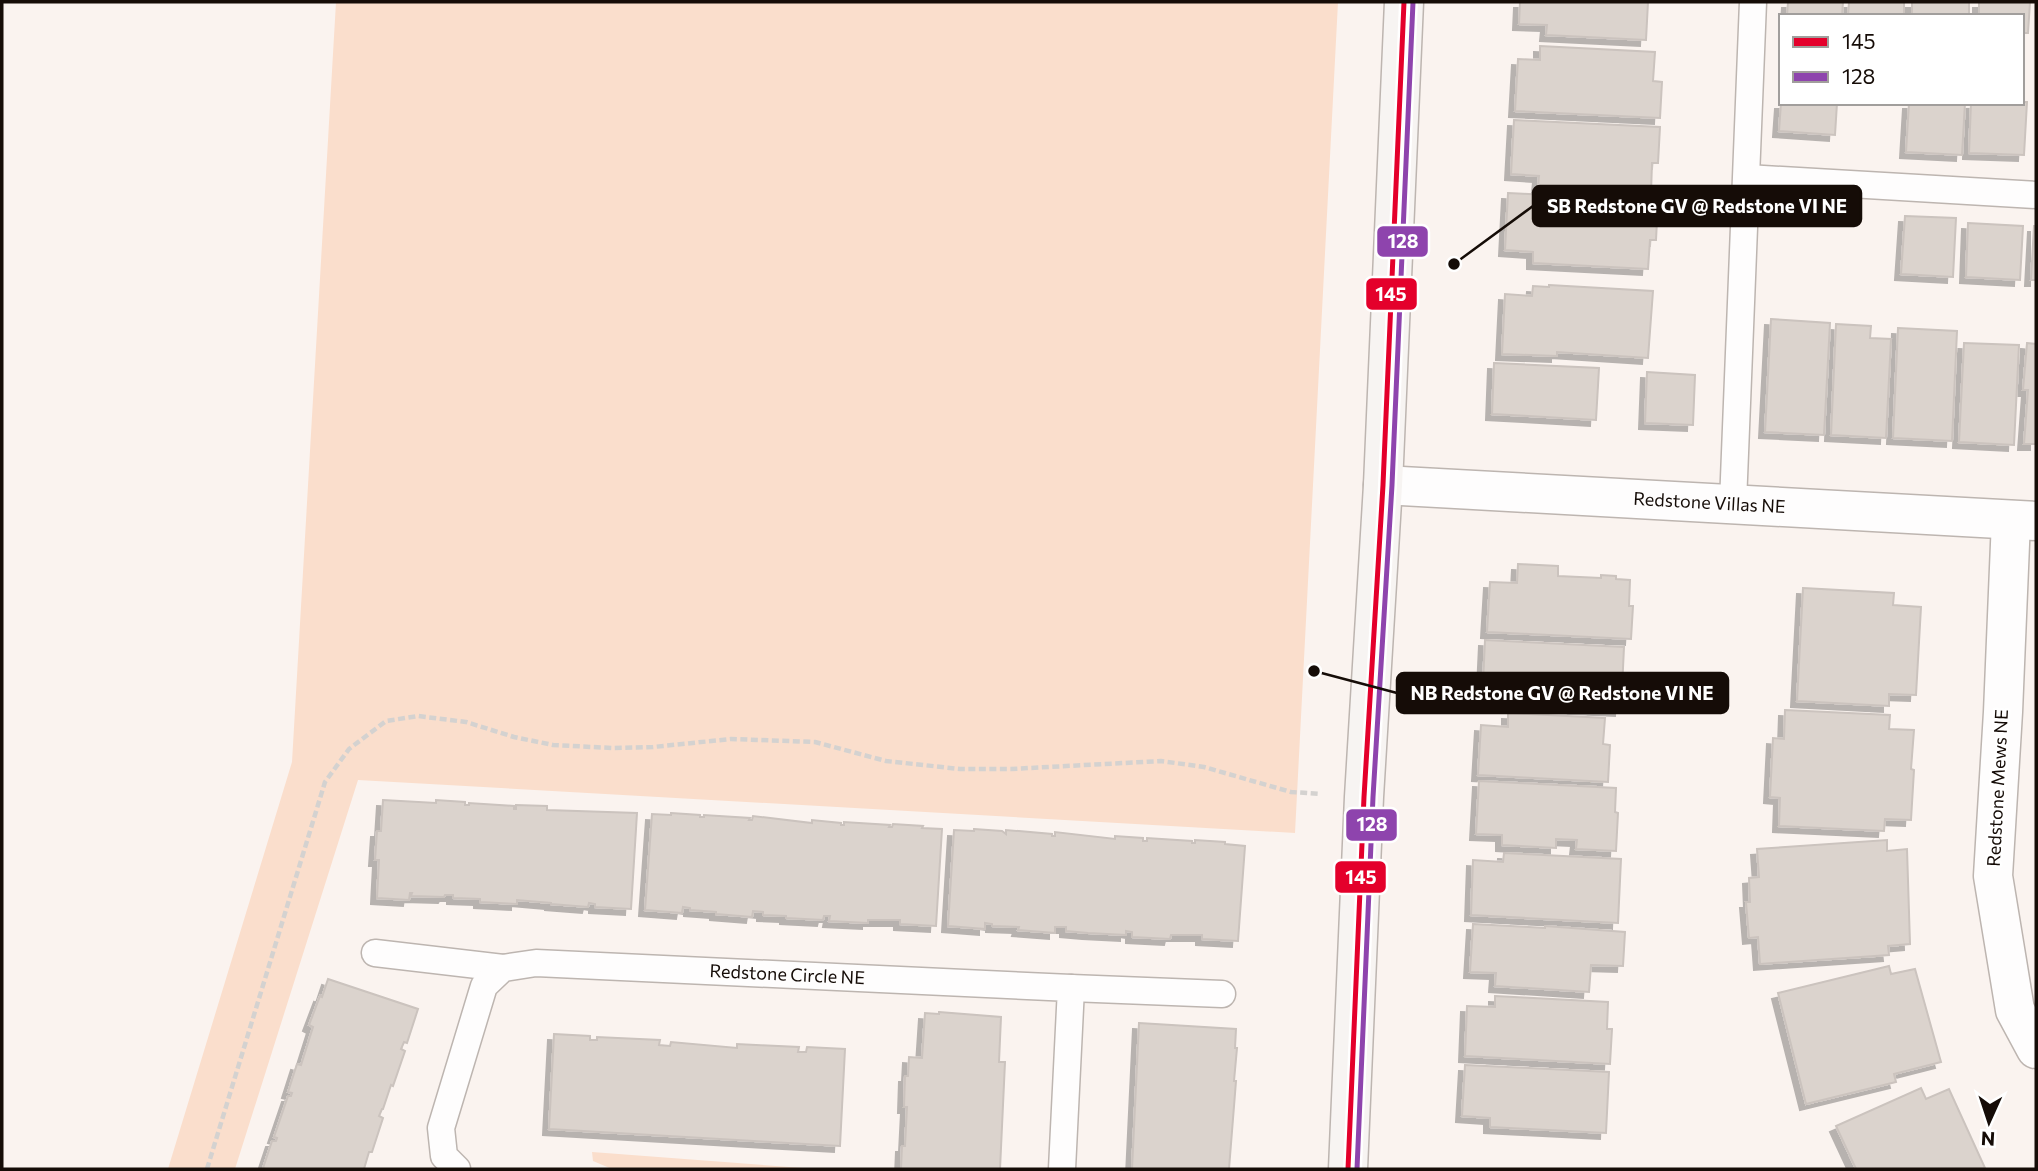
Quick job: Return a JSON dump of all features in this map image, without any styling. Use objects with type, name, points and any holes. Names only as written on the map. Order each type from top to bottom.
[{"type":"street","points":[[1348,1169],[1364,797],[1383,485],[1404,2]]},
{"type":"street","name":"Redstone Villas NE","points":[[1383,485],[2024,521]]},
{"type":"street","name":"Redstone Mews NE","points":[[2024,521],[2003,712],[1993,877],[2015,1010],[2036,1049]]},
{"type":"lane","points":[[1733,503],[1753,2]]},
{"type":"lane","points":[[1746,178],[2036,195]]},
{"type":"lane","name":"Redstone Circle NE","points":[[375,953],[503,968],[536,963],[1222,994]]},
{"type":"lane","points":[[443,1165],[442,1128],[476,1012],[484,986],[503,968]]},
{"type":"lane","points":[[1062,1169],[1071,988]]},
{"type":"path","points":[[207,1169],[325,782],[349,748],[386,721],[418,716],[466,722],[514,737],[553,745],[612,748],[731,739],[815,742],[886,761],[960,768],[1011,769],[1161,761],[1204,767],[1291,792],[1364,797]]},
{"type":"shaded area","points":[[336,2],[1338,2],[1295,833],[358,780],[235,1169],[168,1169],[292,762]]},
{"type":"shaded area","points":[[592,1152],[816,1169],[612,1169],[593,1161]]},
{"type":"building","points":[[1520,2],[1648,2],[1646,40],[1546,35],[1547,25],[1519,24]]},
{"type":"building","points":[[1788,2],[1843,2],[1842,14],[1787,14]]},
{"type":"building","points":[[1849,2],[1904,2],[1904,14],[1848,14]]},
{"type":"building","points":[[1912,2],[1969,2],[1969,14],[1912,14]]},
{"type":"building","points":[[1979,2],[2030,2],[2028,33],[2024,33],[2024,14],[1979,14]]},
{"type":"building","points":[[1540,46],[1655,52],[1653,81],[1662,82],[1660,118],[1515,111],[1518,59],[1540,60]]},
{"type":"building","points":[[2027,102],[2024,155],[1969,153],[1971,105],[2024,105]]},
{"type":"building","points":[[1781,105],[1837,105],[1835,135],[1779,131]]},
{"type":"building","points":[[1909,105],[1965,105],[1962,155],[1906,152]]},
{"type":"building","points":[[1514,120],[1660,127],[1658,163],[1652,163],[1651,193],[1538,187],[1539,176],[1511,174]]},
{"type":"building","points":[[1508,193],[1658,201],[1656,240],[1650,240],[1648,269],[1533,263],[1533,252],[1505,250]]},
{"type":"building","points":[[1905,216],[1956,218],[1953,277],[1901,274]]},
{"type":"building","points":[[1968,223],[2023,226],[2020,280],[1966,277]]},
{"type":"building","points":[[2034,226],[2036,280],[2031,280]]},
{"type":"building","points":[[1533,286],[1653,291],[1648,358],[1557,352],[1557,356],[1502,354],[1505,294],[1532,296]]},
{"type":"building","points":[[1771,319],[1830,323],[1824,435],[1765,432]]},
{"type":"building","points":[[1836,324],[1871,326],[1870,338],[1891,339],[1886,438],[1831,435]]},
{"type":"building","points":[[1898,328],[1957,331],[1952,441],[1893,438]]},
{"type":"building","points":[[1964,343],[2019,345],[2014,445],[1959,442]]},
{"type":"building","points":[[2027,343],[2036,344],[2036,444],[2024,444],[2028,390],[2023,390]]},
{"type":"building","points":[[1494,363],[1599,368],[1596,420],[1492,414]]},
{"type":"building","points":[[1647,372],[1695,375],[1693,425],[1645,423]]},
{"type":"building","points":[[1518,564],[1558,566],[1558,576],[1601,578],[1601,575],[1630,580],[1629,606],[1633,606],[1631,639],[1487,632],[1490,582],[1517,583]]},
{"type":"building","points":[[1803,588],[1894,593],[1893,605],[1921,607],[1916,695],[1889,694],[1889,706],[1797,701]]},
{"type":"building","points":[[1485,640],[1624,647],[1621,710],[1482,704]]},
{"type":"building","points":[[1785,710],[1890,715],[1889,729],[1914,730],[1911,820],[1885,819],[1884,831],[1779,826],[1780,798],[1770,797],[1773,738],[1784,739]]},
{"type":"building","points":[[1508,713],[1605,718],[1603,744],[1610,745],[1608,782],[1478,775],[1481,725],[1508,727]]},
{"type":"building","points":[[1479,781],[1616,788],[1616,851],[1576,849],[1577,840],[1556,839],[1556,848],[1502,845],[1502,835],[1476,834]]},
{"type":"building","points":[[383,800],[436,803],[436,800],[465,802],[465,805],[514,806],[514,809],[516,805],[547,806],[547,810],[637,813],[631,909],[595,907],[595,904],[589,903],[588,907],[517,900],[517,904],[480,902],[480,899],[453,898],[453,895],[411,896],[412,893],[409,900],[377,898],[379,860],[375,860],[377,831],[381,831]]},
{"type":"building","points":[[671,813],[700,817],[750,818],[749,820],[752,820],[753,816],[841,825],[844,825],[844,822],[942,829],[936,926],[900,924],[900,920],[868,920],[868,923],[829,921],[830,916],[824,916],[823,920],[786,918],[753,911],[752,917],[716,914],[683,907],[682,913],[645,910],[652,814]]},
{"type":"building","points":[[954,830],[1002,831],[1006,834],[1006,830],[1055,836],[1055,832],[1115,839],[1115,836],[1143,838],[1143,841],[1147,841],[1147,838],[1192,843],[1195,843],[1195,840],[1245,846],[1238,941],[1202,939],[1202,935],[1171,935],[1170,939],[1132,937],[1132,932],[1126,931],[1126,935],[1088,933],[1066,931],[1066,927],[1055,927],[1055,933],[1018,930],[1019,927],[992,926],[985,923],[985,929],[948,926]]},
{"type":"building","points":[[1887,840],[1887,851],[1907,849],[1910,944],[1888,946],[1889,955],[1760,964],[1758,937],[1749,938],[1746,902],[1750,902],[1749,878],[1759,877],[1757,849]]},
{"type":"building","points":[[1504,853],[1621,859],[1618,923],[1471,915],[1473,860],[1503,862]]},
{"type":"building","points":[[1473,924],[1625,932],[1623,966],[1591,965],[1589,992],[1495,986],[1496,973],[1470,972]]},
{"type":"building","points":[[1889,966],[1891,974],[1915,969],[1941,1062],[1894,1074],[1896,1082],[1806,1104],[1778,993]]},
{"type":"building","points":[[328,979],[418,1009],[407,1043],[404,1042],[401,1049],[405,1051],[393,1086],[391,1085],[379,1116],[383,1118],[372,1152],[369,1152],[364,1169],[263,1168],[272,1141],[276,1141],[277,1138],[274,1137],[288,1096],[292,1093],[288,1092],[297,1064],[301,1065],[313,1027],[309,1025]]},
{"type":"building","points":[[1495,996],[1608,1002],[1607,1029],[1612,1029],[1610,1064],[1465,1056],[1467,1006],[1495,1007]]},
{"type":"building","points":[[925,1013],[1001,1017],[999,1062],[1005,1062],[1000,1169],[901,1169],[907,1107],[904,1107],[905,1076],[908,1076],[909,1057],[922,1058]]},
{"type":"building","points":[[1139,1023],[1236,1029],[1236,1081],[1229,1169],[1132,1169]]},
{"type":"building","points":[[554,1034],[590,1036],[590,1040],[597,1040],[597,1037],[660,1040],[659,1045],[670,1046],[671,1042],[737,1048],[737,1044],[799,1047],[798,1052],[806,1052],[807,1047],[845,1049],[840,1146],[549,1129]]},
{"type":"building","points":[[1465,1065],[1609,1072],[1606,1133],[1490,1127],[1490,1118],[1462,1116]]},
{"type":"building","points":[[1921,1088],[1926,1099],[1949,1089],[1985,1168],[1856,1169],[1836,1126]]},
{"type":"transit line","name":"145","points":[[1348,1169],[1364,797],[1383,485],[1404,2]]},
{"type":"transit line","name":"128","points":[[1357,1169],[1373,797],[1392,485],[1413,2]]},
{"type":"place","name":"SB Redstone GV @ Redstone VI NE","points":[[1454,264]]},
{"type":"place","name":"NB Redstone GV @ Redstone VI NE","points":[[1314,671]]}]
